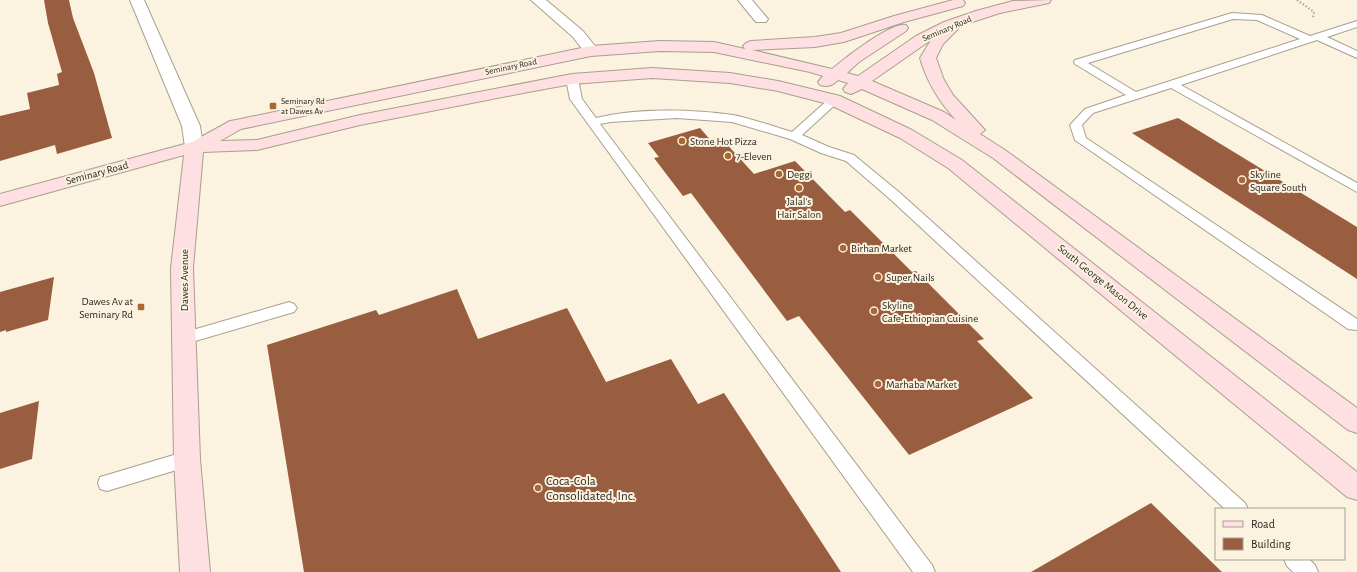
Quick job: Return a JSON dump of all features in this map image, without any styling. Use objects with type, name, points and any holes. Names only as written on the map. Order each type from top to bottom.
[{"type":"main road","name":"Seminary Road","points":[[194,147],[257,145],[360,120],[572,78],[644,73],[685,74],[730,78],[778,86],[834,100],[923,38],[957,23],[1004,8],[1044,0]]},
{"type":"main road","name":"Seminary Road","points":[[811,95],[853,58],[901,28],[962,1]]},
{"type":"main road","points":[[714,47],[779,45],[844,37],[962,1]]},
{"type":"main road","points":[[957,23],[937,42],[928,58],[934,78],[948,101],[999,154]]},
{"type":"main road","name":"Seminary Road","points":[[0,200],[54,184],[194,147],[236,125],[591,51],[660,46],[714,47],[834,74],[861,82]]},
{"type":"main road","points":[[861,82],[938,116],[999,154],[1357,422]]},
{"type":"main road","name":"South George Mason Drive","points":[[834,100],[906,134],[955,164],[1357,488]]},
{"type":"main road","name":"Dawes Avenue","points":[[194,147],[182,268],[187,459],[195,572]]},
{"type":"street","name":"Dawes Avenue","points":[[137,0],[191,126],[194,147]]},
{"type":"street","points":[[538,0],[578,34],[591,51]]},
{"type":"street","points":[[745,0],[761,19]]},
{"type":"lane","points":[[1135,96],[1079,62],[1232,16],[1259,18],[1357,55]]},
{"type":"lane","points":[[1354,325],[1081,140],[1076,125],[1089,111],[1357,24]]},
{"type":"lane","points":[[572,78],[576,99],[924,572]]},
{"type":"lane","points":[[1172,84],[1357,188]]},
{"type":"lane","points":[[794,136],[834,100]]},
{"type":"lane","points":[[593,122],[610,118],[678,114],[733,119],[794,136],[825,150],[850,158],[895,196],[1237,508]]},
{"type":"lane","points":[[185,338],[289,308]]},
{"type":"lane","points":[[106,483],[187,459]]},
{"type":"lane","points":[[1295,560],[1308,572]]},
{"type":"building","points":[[44,0],[69,0],[73,18],[94,73],[112,138],[57,154],[55,145],[0,161],[0,116],[30,109],[27,93],[59,85],[57,74],[62,72],[48,23]]},
{"type":"building","name":"Skyline Square South","points":[[1178,118],[1357,227],[1357,279],[1132,133]]},
{"type":"building","points":[[700,128],[713,143],[723,140],[754,174],[795,161],[845,212],[850,210],[912,272],[916,271],[984,339],[977,341],[1033,398],[909,455],[799,316],[787,321],[691,193],[683,196],[654,158],[659,157],[648,143]]},
{"type":"building","points":[[54,277],[48,320],[6,332],[6,330],[0,332],[0,292]]},
{"type":"building","name":"Coca-Cola Consolidated, Inc.","points":[[457,289],[478,339],[567,308],[606,382],[671,359],[698,404],[724,393],[841,572],[304,572],[267,345],[376,310],[379,315]]},
{"type":"building","points":[[39,401],[32,459],[0,469],[0,413]]},
{"type":"building","points":[[1151,503],[1222,572],[1031,572]]},
{"type":"place","name":"Seminary Rd at Dawes Av","points":[[273,106]]},
{"type":"place","name":"Stone Hot Pizza","points":[[682,141]]},
{"type":"place","name":"7-Eleven","points":[[728,156]]},
{"type":"place","name":"Deggi","points":[[779,174]]},
{"type":"place","name":"Skyline Square South","points":[[1242,180]]},
{"type":"place","name":"Jalal's Hair Salon","points":[[799,188]]},
{"type":"place","name":"Birhan Market","points":[[843,248]]},
{"type":"place","name":"Super Nails","points":[[878,277]]},
{"type":"place","name":"Dawes Av at Seminary Rd","points":[[141,307]]},
{"type":"place","name":"Skyline Cafe-Ethiopian Cuisine","points":[[874,311]]},
{"type":"place","name":"Marhaba Market","points":[[878,384]]},
{"type":"place","name":"Coca-Cola Consolidated, Inc.","points":[[538,488]]}]
